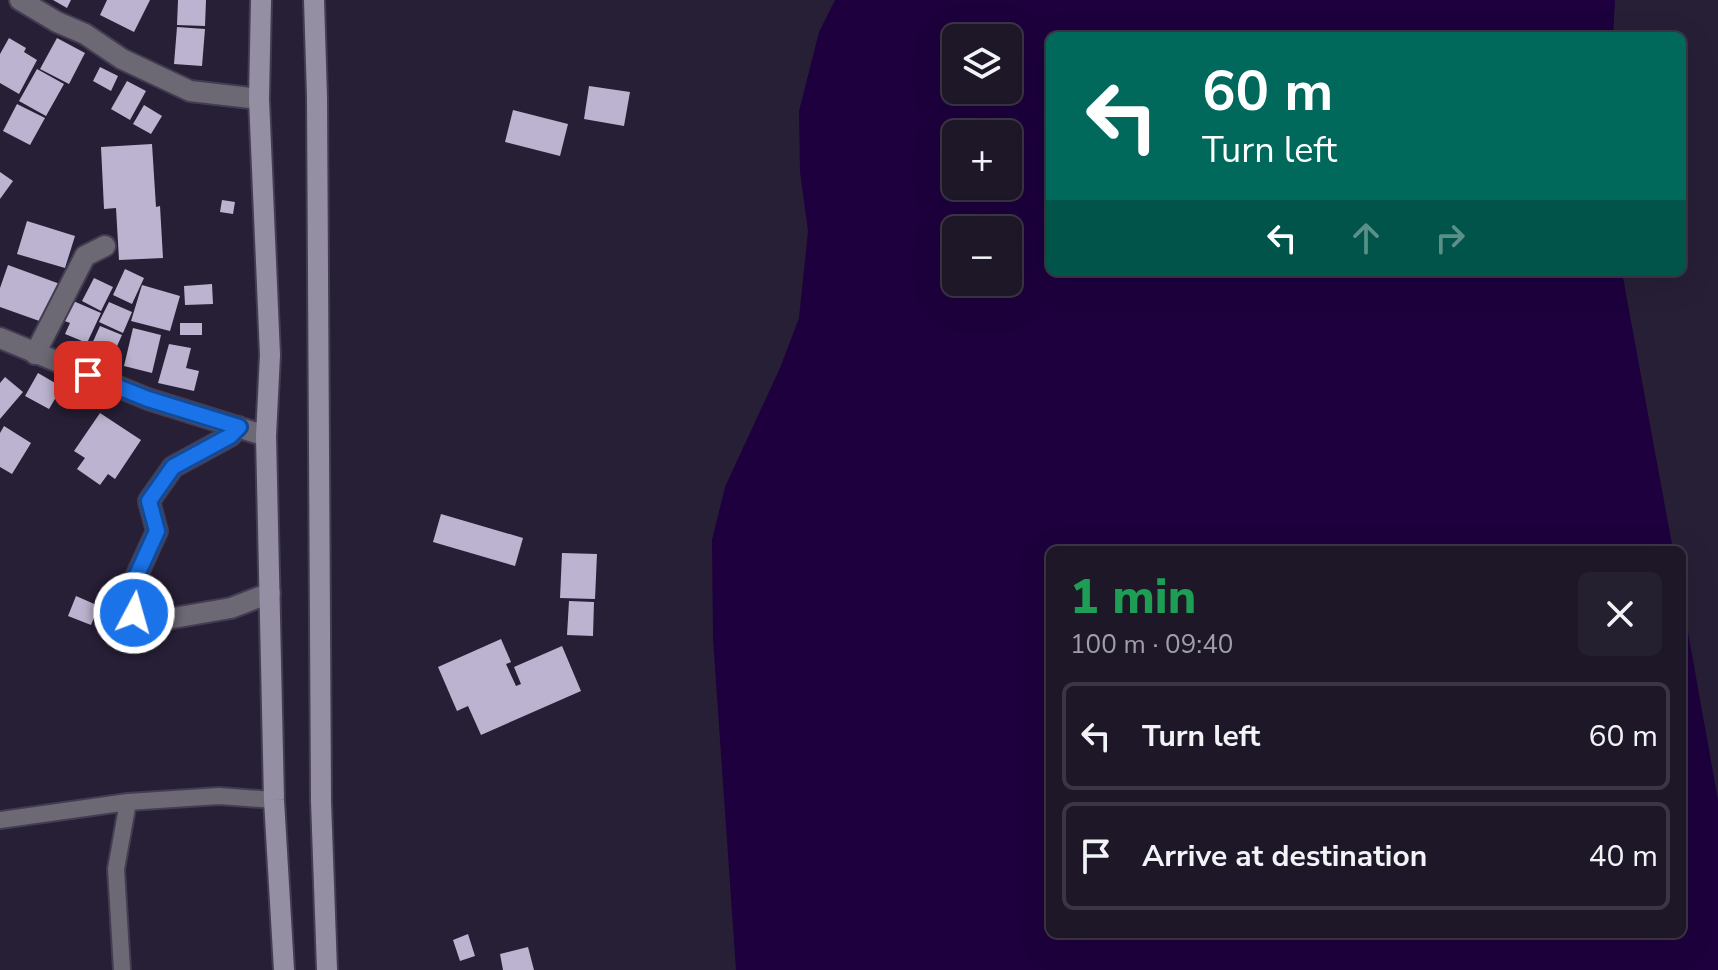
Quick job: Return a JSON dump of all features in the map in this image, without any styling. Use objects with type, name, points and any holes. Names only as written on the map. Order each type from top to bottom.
[{"type":"main road","points":[[261,0],[259,99],[270,355],[266,436],[274,800],[284,970]]},
{"type":"main road","points":[[314,0],[321,801],[327,970]]},
{"type":"street","points":[[20,0],[85,34],[122,59],[190,91],[259,99]]},
{"type":"street","points":[[35,354],[85,256],[105,246]]},
{"type":"street","points":[[0,338],[148,399],[266,436]]},
{"type":"street","points":[[239,427],[230,436],[173,467],[149,501],[157,531],[131,588],[134,613],[150,622],[231,608],[270,593]]},
{"type":"lane","points":[[0,820],[128,802],[219,796],[274,800]]},
{"type":"lane","points":[[122,970],[116,869],[128,802]]},
{"type":"shaded area","points":[[835,0],[1615,0],[1613,32],[1046,32],[1046,276],[1623,276],[1672,546],[1046,546],[1046,938],[1686,938],[1686,621],[1718,800],[1718,970],[736,970],[713,639],[712,540],[725,487],[780,368],[799,318],[808,231],[800,172],[799,111],[819,32]]},
{"type":"building","points":[[53,0],[71,0],[67,8]]},
{"type":"building","points":[[107,0],[150,0],[134,32],[100,15]]},
{"type":"building","points":[[178,0],[206,0],[205,26],[177,25]]},
{"type":"building","points":[[177,27],[205,29],[202,66],[174,64]]},
{"type":"building","points":[[9,38],[26,48],[24,52],[37,60],[19,94],[0,83],[0,54]]},
{"type":"building","points":[[57,38],[85,53],[69,84],[40,69]]},
{"type":"building","points":[[100,67],[118,76],[111,91],[93,81]]},
{"type":"building","points":[[37,69],[64,84],[46,116],[19,101]]},
{"type":"building","points":[[127,81],[146,91],[130,120],[111,109]]},
{"type":"building","points":[[589,86],[630,92],[624,126],[584,119]]},
{"type":"building","points":[[17,104],[45,118],[30,145],[3,131]]},
{"type":"building","points":[[144,105],[162,116],[151,134],[133,124]]},
{"type":"building","points":[[513,110],[568,124],[560,156],[505,142]]},
{"type":"building","points":[[152,144],[163,258],[119,260],[116,208],[104,209],[101,147]]},
{"type":"building","points":[[0,172],[13,181],[0,199]]},
{"type":"building","points":[[222,200],[235,202],[233,214],[220,212]]},
{"type":"building","points":[[27,221],[75,236],[65,268],[17,254]]},
{"type":"building","points":[[8,265],[60,284],[45,323],[0,307],[0,288]]},
{"type":"building","points":[[125,269],[144,278],[132,304],[113,295]]},
{"type":"building","points":[[94,278],[113,287],[101,311],[82,301]]},
{"type":"building","points":[[212,284],[213,304],[185,305],[184,286]]},
{"type":"building","points":[[142,285],[180,296],[170,331],[131,321]]},
{"type":"building","points":[[71,300],[101,313],[87,343],[65,334],[70,323],[62,320]]},
{"type":"building","points":[[109,302],[132,312],[123,333],[99,322]]},
{"type":"building","points":[[180,323],[202,323],[202,335],[180,335]]},
{"type":"building","points":[[100,326],[122,335],[113,355],[91,346]]},
{"type":"building","points":[[133,328],[161,335],[152,373],[124,366]]},
{"type":"building","points":[[169,344],[191,348],[186,368],[199,371],[194,391],[158,383]]},
{"type":"building","points":[[38,373],[62,387],[49,409],[25,396]]},
{"type":"building","points":[[5,377],[23,392],[0,419],[0,383]]},
{"type":"building","points":[[100,413],[141,440],[115,479],[108,474],[100,485],[77,469],[85,458],[74,451]]},
{"type":"building","points":[[4,426],[31,443],[12,474],[0,467],[0,433]]},
{"type":"building","points":[[441,514],[523,538],[515,566],[433,542]]},
{"type":"building","points":[[562,553],[597,554],[595,599],[560,598]]},
{"type":"building","points":[[76,596],[99,606],[91,625],[68,616]]},
{"type":"building","points":[[569,601],[594,602],[593,636],[567,635]]},
{"type":"building","points":[[501,639],[511,662],[506,664],[516,686],[521,684],[514,667],[562,646],[581,691],[481,735],[468,706],[457,711],[438,667]]},
{"type":"building","points":[[468,934],[475,956],[460,961],[453,940]]},
{"type":"building","points":[[528,947],[534,970],[503,970],[500,954]]},
{"type":"route","points":[[88,375],[148,399],[239,427],[230,436],[173,467],[149,501],[157,531],[131,588],[134,613]]}]
